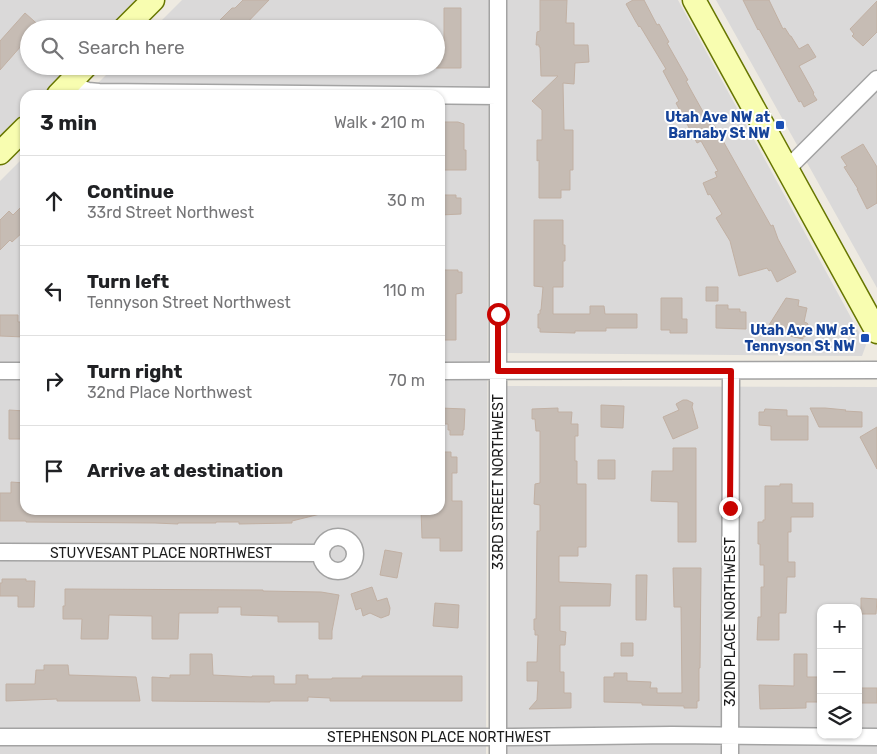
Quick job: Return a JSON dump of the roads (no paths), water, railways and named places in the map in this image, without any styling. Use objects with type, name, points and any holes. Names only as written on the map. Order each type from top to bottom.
[{"type":"street","points":[[133,20],[153,0]]},
{"type":"street","name":"33RD STREET NORTHWEST","points":[[498,0],[498,754]]},
{"type":"street","points":[[694,0],[877,332]]},
{"type":"street","points":[[63,89],[77,75]]},
{"type":"street","points":[[787,169],[877,79]]},
{"type":"street","points":[[63,89],[76,90]]},
{"type":"street","points":[[445,95],[498,96]]},
{"type":"street","points":[[0,152],[20,133]]},
{"type":"street","points":[[445,371],[877,370]]},
{"type":"street","points":[[0,371],[20,371]]},
{"type":"street","name":"32ND PLACE NORTHWEST","points":[[730,754],[731,371]]},
{"type":"street","name":"STUYVESANT PLACE NORTHWEST","points":[[0,552],[321,553]]},
{"type":"street","name":"STEPHENSON PLACE NORTHWEST","points":[[0,737],[877,736]]},
{"type":"place","name":"Utah Ave NW at Barnaby St NW","points":[[780,125]]},
{"type":"place","name":"Utah Ave NW at Tennyson St NW","points":[[865,338]]}]
